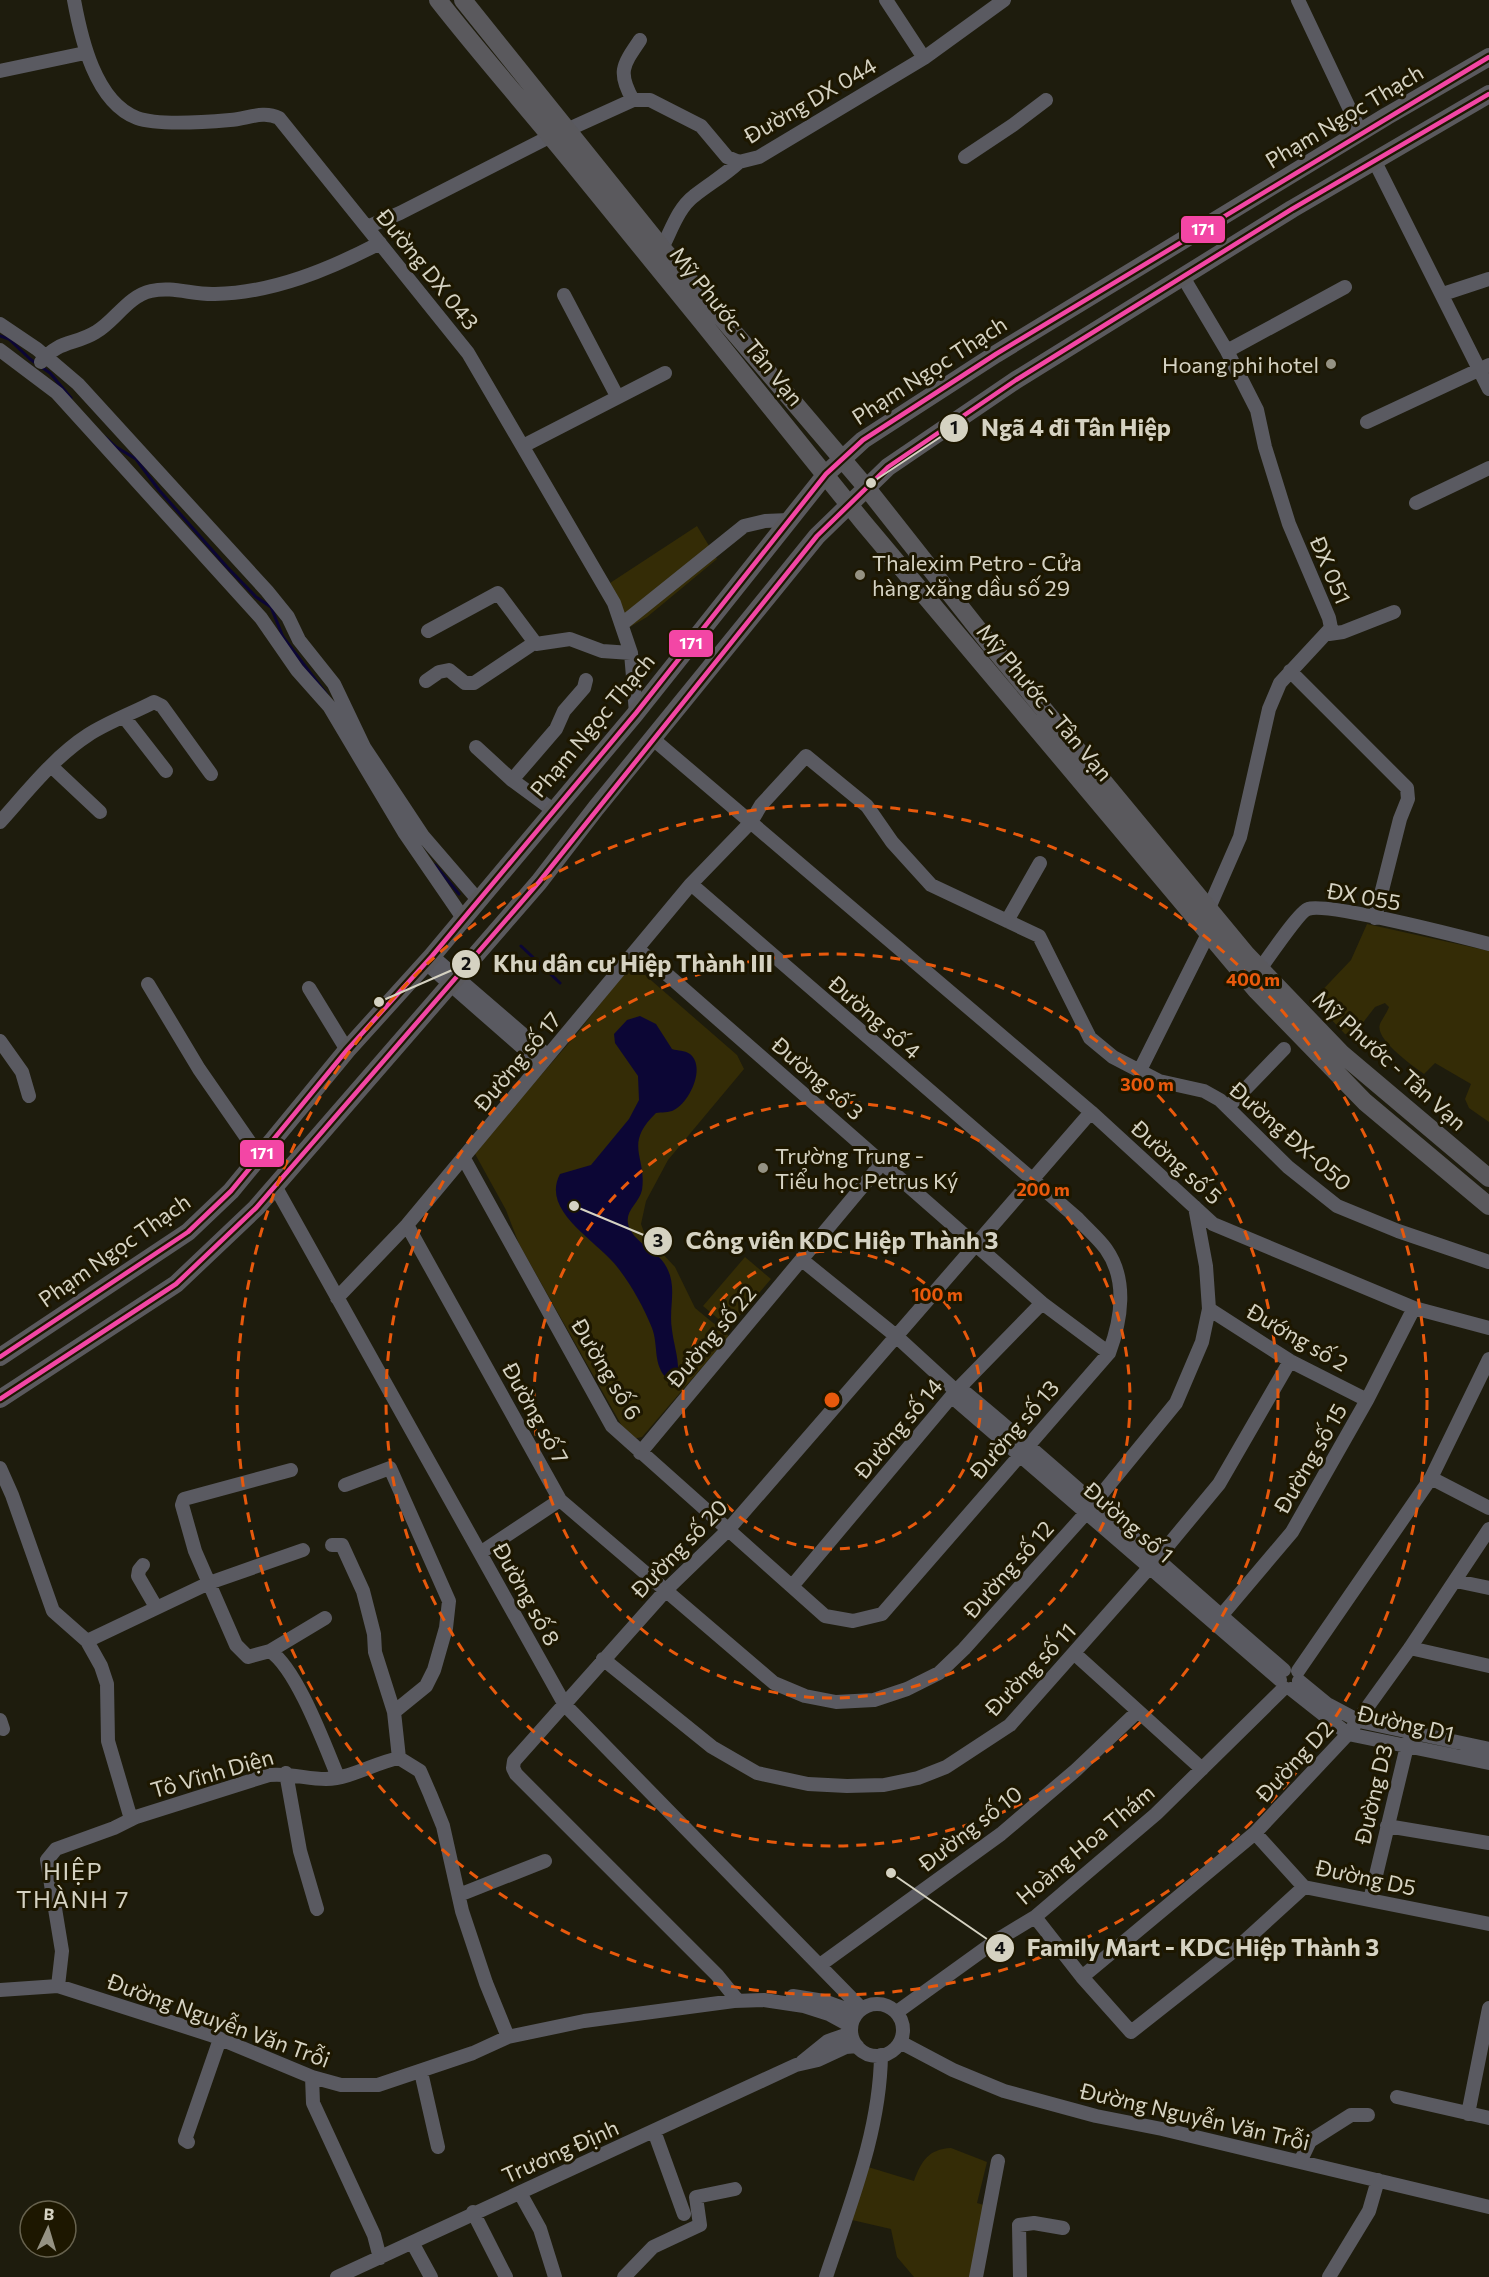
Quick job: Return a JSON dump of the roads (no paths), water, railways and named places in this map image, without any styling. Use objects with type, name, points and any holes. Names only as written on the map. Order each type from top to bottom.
[{"type":"main road","name":"Mỹ Phước - Tân Vạn","points":[[438,0],[485,61],[551,136],[848,503],[1256,990],[1334,1074],[1437,1165],[1489,1206]]},
{"type":"main road","name":"Mỹ Phước - Tân Vạn","points":[[463,0],[569,129],[662,248],[866,487],[989,643],[1260,969],[1342,1054],[1489,1178]]},
{"type":"main road","name":"Phạm Ngọc Thạch","points":[[0,1357],[188,1233],[231,1191],[347,1050],[479,901],[636,713],[826,474],[863,440],[996,354],[1489,57]]},
{"type":"main road","points":[[0,1399],[176,1284],[228,1238],[539,882],[817,536],[848,503],[888,467],[932,435],[1183,277],[1374,160],[1489,94]]},
{"type":"main road","points":[[1361,133],[1374,160]]},
{"type":"main road","points":[[996,354],[1016,381]]},
{"type":"street","name":"Đường DX 043","points":[[74,0],[85,53],[111,97],[136,118],[150,121],[231,120],[265,114],[279,118],[468,353],[614,603],[631,653],[636,713]]},
{"type":"street","points":[[886,0],[924,58]]},
{"type":"street","name":"Đường DX 044","points":[[633,100],[650,100],[701,126],[727,157],[739,162],[759,157],[924,58],[1004,0]]},
{"type":"street","points":[[1298,0],[1361,133]]},
{"type":"street","points":[[569,129],[633,100],[624,85],[622,74],[624,65],[640,39]]},
{"type":"street","points":[[0,71],[85,53]]},
{"type":"street","points":[[965,157],[1021,120],[1046,100]]},
{"type":"street","points":[[367,227],[551,136]]},
{"type":"street","points":[[1374,160],[1443,294],[1484,367],[1489,389]]},
{"type":"street","points":[[662,248],[680,212],[693,197],[716,182],[739,162]]},
{"type":"street","points":[[32,372],[45,356],[61,344],[94,334],[132,301],[148,291],[175,289],[215,294],[272,286],[336,266],[380,243]]},
{"type":"street","name":"ĐX 051","points":[[1183,277],[1227,351],[1257,410],[1265,447],[1289,524],[1329,618],[1331,628],[1329,634],[1290,671],[1280,684],[1269,709],[1240,837],[1209,908]]},
{"type":"street","points":[[1443,294],[1489,279]]},
{"type":"street","points":[[1227,351],[1345,287]]},
{"type":"street","points":[[564,295],[617,396]]},
{"type":"street","points":[[0,324],[45,356],[78,384],[267,591],[288,617],[307,651],[334,684],[364,747],[423,836],[479,901]]},
{"type":"street","points":[[0,350],[57,393],[261,618],[297,670],[329,706],[404,832],[464,918]]},
{"type":"street","points":[[1367,422],[1484,367]]},
{"type":"street","points":[[523,446],[617,396],[665,374]]},
{"type":"street","points":[[1416,503],[1489,468]]},
{"type":"street","points":[[622,624],[744,526],[765,521],[789,520]]},
{"type":"street","points":[[428,631],[498,592],[534,643],[538,645],[570,639],[602,651],[631,653]]},
{"type":"street","points":[[1329,634],[1343,632],[1394,612]]},
{"type":"street","points":[[426,681],[439,672],[448,670],[465,683],[474,683],[534,643]]},
{"type":"street","points":[[1290,671],[1407,788],[1408,799],[1400,819],[1375,918]]},
{"type":"street","points":[[512,780],[556,729],[564,711],[584,688],[586,680]]},
{"type":"street","points":[[0,822],[51,766],[91,733],[158,702],[211,774]]},
{"type":"street","points":[[124,717],[166,771]]},
{"type":"street","name":"Đường số 5","points":[[653,739],[1091,1112],[1214,1224],[1414,1308],[1489,1328]]},
{"type":"street","points":[[476,747],[512,780],[553,810]]},
{"type":"street","name":"Đường số 17","points":[[337,1298],[407,1225],[691,884],[751,822],[761,806],[806,756]]},
{"type":"street","name":"Đường ĐX-050","points":[[806,756],[867,806],[892,842],[931,885],[1039,936],[1090,1038],[1113,1057],[1159,1080],[1204,1091],[1228,1107],[1288,1167],[1337,1206],[1398,1231],[1489,1262]]},
{"type":"street","points":[[51,766],[100,812]]},
{"type":"street","points":[[1007,921],[1040,862]]},
{"type":"street","name":"Đường số 4","points":[[691,884],[1032,1181]]},
{"type":"street","name":"ĐX 055","points":[[1260,969],[1285,938],[1298,915],[1309,908],[1338,910],[1438,930],[1489,944]]},
{"type":"street","points":[[1139,1071],[1208,934]]},
{"type":"street","name":"Đường số 3","points":[[638,949],[1042,1303],[1108,1353]]},
{"type":"street","points":[[429,959],[544,1060]]},
{"type":"street","points":[[148,984],[198,1069],[260,1157]]},
{"type":"street","points":[[309,988],[347,1050]]},
{"type":"street","points":[[0,1041],[22,1072],[29,1096]]},
{"type":"street","points":[[1228,1107],[1284,1049]]},
{"type":"street","name":"Đường số 20","points":[[738,2001],[717,1975],[513,1768],[514,1761],[667,1589],[726,1531],[1091,1112]]},
{"type":"street","name":"Đường số 6","points":[[463,1156],[612,1426],[726,1531],[793,1585]]},
{"type":"street","name":"Đường số 22","points":[[640,1453],[882,1163]]},
{"type":"street","name":"Đường số 13","points":[[793,1585],[807,1602],[825,1616],[853,1621],[882,1614],[1108,1353],[1117,1330],[1121,1295],[1111,1260],[1106,1250],[1077,1218],[1032,1181]]},
{"type":"street","name":"Đường số 8","points":[[275,1186],[565,1705],[832,1977],[856,2025]]},
{"type":"street","name":"Đường số 12","points":[[667,1589],[774,1683],[805,1696],[836,1701],[874,1700],[908,1689],[939,1673],[964,1649],[1090,1508],[1176,1403],[1202,1342],[1209,1309],[1206,1266],[1195,1207]]},
{"type":"street","name":"Đường số 7","points":[[407,1225],[560,1500],[667,1589]]},
{"type":"street","name":"Đường số 1","points":[[802,1260],[896,1336],[956,1391],[967,1394],[1024,1450],[1152,1564],[1289,1680]]},
{"type":"street","name":"Đường số 14","points":[[793,1585],[956,1391],[1042,1303]]},
{"type":"street","name":"Đường số 15","points":[[1221,1616],[1292,1532],[1367,1400],[1414,1308]]},
{"type":"street","name":"Đướng số 2","points":[[1209,1309],[1290,1361],[1367,1400]]},
{"type":"street","name":"Hoàng Hoa Thám","points":[[897,2012],[997,1940],[1035,1917],[1156,1814],[1289,1680],[1431,1478],[1489,1359]]},
{"type":"street","name":"Đường số 11","points":[[603,1659],[712,1747],[757,1773],[808,1784],[884,1785],[918,1778],[946,1767],[1010,1725],[1152,1564],[1219,1484],[1290,1361]]},
{"type":"street","points":[[0,1468],[53,1611],[87,1641],[101,1666],[107,1684],[108,1741],[131,1819]]},
{"type":"street","points":[[345,1485],[390,1468],[449,1601],[449,1616],[434,1670],[426,1686],[394,1712]]},
{"type":"street","points":[[291,1470],[182,1500],[195,1551],[236,1645],[248,1658],[270,1651],[325,1618]]},
{"type":"street","points":[[1431,1478],[1489,1508]]},
{"type":"street","points":[[480,1553],[560,1500]]},
{"type":"street","name":"Đường D2","points":[[1082,1977],[1255,1833],[1348,1734],[1410,1648],[1489,1529]]},
{"type":"street","points":[[332,1545],[342,1545],[363,1591],[375,1634],[375,1652],[394,1712],[399,1758],[420,1771],[430,1794],[442,1826],[479,1963],[508,2037]]},
{"type":"street","points":[[87,1641],[209,1583],[303,1550]]},
{"type":"street","name":"Đường số 1","points":[[1152,1564],[1221,1616],[1289,1680]]},
{"type":"street","points":[[143,1565],[138,1576],[156,1607]]},
{"type":"street","points":[[1456,1581],[1489,1588]]},
{"type":"street","points":[[1410,1648],[1489,1666]]},
{"type":"street","points":[[270,1651],[279,1656],[296,1686],[338,1777]]},
{"type":"street","points":[[1075,1654],[1202,1770]]},
{"type":"street","name":"Đường D1","points":[[1289,1680],[1359,1721],[1488,1756]]},
{"type":"street","name":"Đường D1","points":[[1289,1680],[1348,1734],[1407,1748],[1488,1756]]},
{"type":"street","name":"Đường số 10","points":[[819,1965],[1001,1834],[1076,1770],[1137,1712]]},
{"type":"street","name":"Đường D3","points":[[1371,1900],[1409,1733]]},
{"type":"street","name":"Tô Vĩnh Diện","points":[[58,1986],[62,1951],[47,1860],[56,1849],[114,1828],[131,1819],[269,1775],[286,1773],[326,1779],[399,1758]]},
{"type":"street","points":[[286,1773],[300,1851],[317,1909]]},
{"type":"street","points":[[1388,1826],[1489,1843]]},
{"type":"street","name":"Đường D5","points":[[1255,1833],[1304,1887],[1489,1924]]},
{"type":"street","points":[[459,1895],[545,1860]]},
{"type":"street","points":[[1035,1917],[1082,1977],[1131,2032],[1235,1950],[1304,1887]]},
{"type":"street","points":[[813,1998],[827,1989],[832,1977]]},
{"type":"street","name":"Đường Nguyễn Văn Trỗi","points":[[0,1990],[58,1986],[220,2039],[312,2077],[341,2085],[378,2085],[421,2073],[508,2037],[584,2021],[738,2001],[774,2001],[824,2012],[856,2025]]},
{"type":"street","name":"Đường Nguyễn Văn Trỗi","points":[[774,2001],[793,1996],[813,1998],[856,2025]]},
{"type":"street","points":[[876,2004],[884,2005],[897,2012],[903,2027],[900,2042],[892,2051],[882,2055],[870,2054],[856,2025],[876,2004]]},
{"type":"street","points":[[1468,2114],[1489,2008]]},
{"type":"street","points":[[824,2012],[828,2023],[828,2041]]},
{"type":"street","name":"Trương Định","points":[[800,2064],[828,2041],[856,2025]]},
{"type":"street","name":"Trương Định","points":[[337,2277],[413,2244],[473,2212],[520,2193],[800,2064],[818,2060],[846,2047],[856,2025]]},
{"type":"street","points":[[188,2142],[185,2140],[220,2039]]},
{"type":"street","name":"Đường Nguyễn Văn Trỗi","points":[[900,2042],[953,2070],[1004,2091],[1096,2116],[1162,2129],[1489,2207]]},
{"type":"street","points":[[826,2277],[873,2133],[881,2087],[882,2055]]},
{"type":"street","points":[[421,2073],[438,2147]]},
{"type":"street","points":[[312,2077],[314,2103],[374,2235],[380,2258]]},
{"type":"street","points":[[1397,2097],[1489,2118]]},
{"type":"street","points":[[1300,2162],[1310,2141],[1351,2115],[1368,2115]]},
{"type":"street","points":[[654,2131],[684,2214]]},
{"type":"street","points":[[976,2277],[998,2161]]},
{"type":"street","points":[[1329,2277],[1369,2211],[1378,2180]]},
{"type":"street","points":[[624,2277],[656,2244],[700,2225],[696,2197],[735,2189]]},
{"type":"street","points":[[520,2193],[540,2229],[555,2277]]},
{"type":"street","points":[[473,2212],[506,2277]]},
{"type":"street","points":[[1020,2277],[1019,2225],[1028,2223],[1063,2228]]},
{"type":"street","points":[[413,2244],[431,2277]]},
{"type":"waterway","points":[[0,336],[9,339],[30,359],[50,373],[71,398]]},
{"type":"waterway","points":[[105,437],[136,459],[159,490],[227,567],[256,597],[271,607],[283,637],[327,695]]},
{"type":"waterway","points":[[435,865],[459,894]]},
{"type":"waterway","points":[[521,946],[560,983]]},
{"type":"place","name":"Hoang phi hotel","points":[[1331,364]]},
{"type":"place","name":"Ngã 4 đi Tân Hiệp","points":[[871,483]]},
{"type":"place","name":"Thalexim Petro - Cửa hàng xăng dầu số 29","points":[[860,575]]},
{"type":"place","name":"Khu dân cư Hiệp Thành III","points":[[379,1002]]},
{"type":"place","name":"Trường Trung - Tiểu học Petrus Ký","points":[[763,1168]]},
{"type":"place","name":"Công viên KDC Hiệp Thành 3","points":[[574,1206]]},
{"type":"place","name":"Family Mart - KDC Hiệp Thành 3","points":[[891,1873]]},
{"type":"district","name":"HIỆP THÀNH 7","points":[[73,1884]]}]
